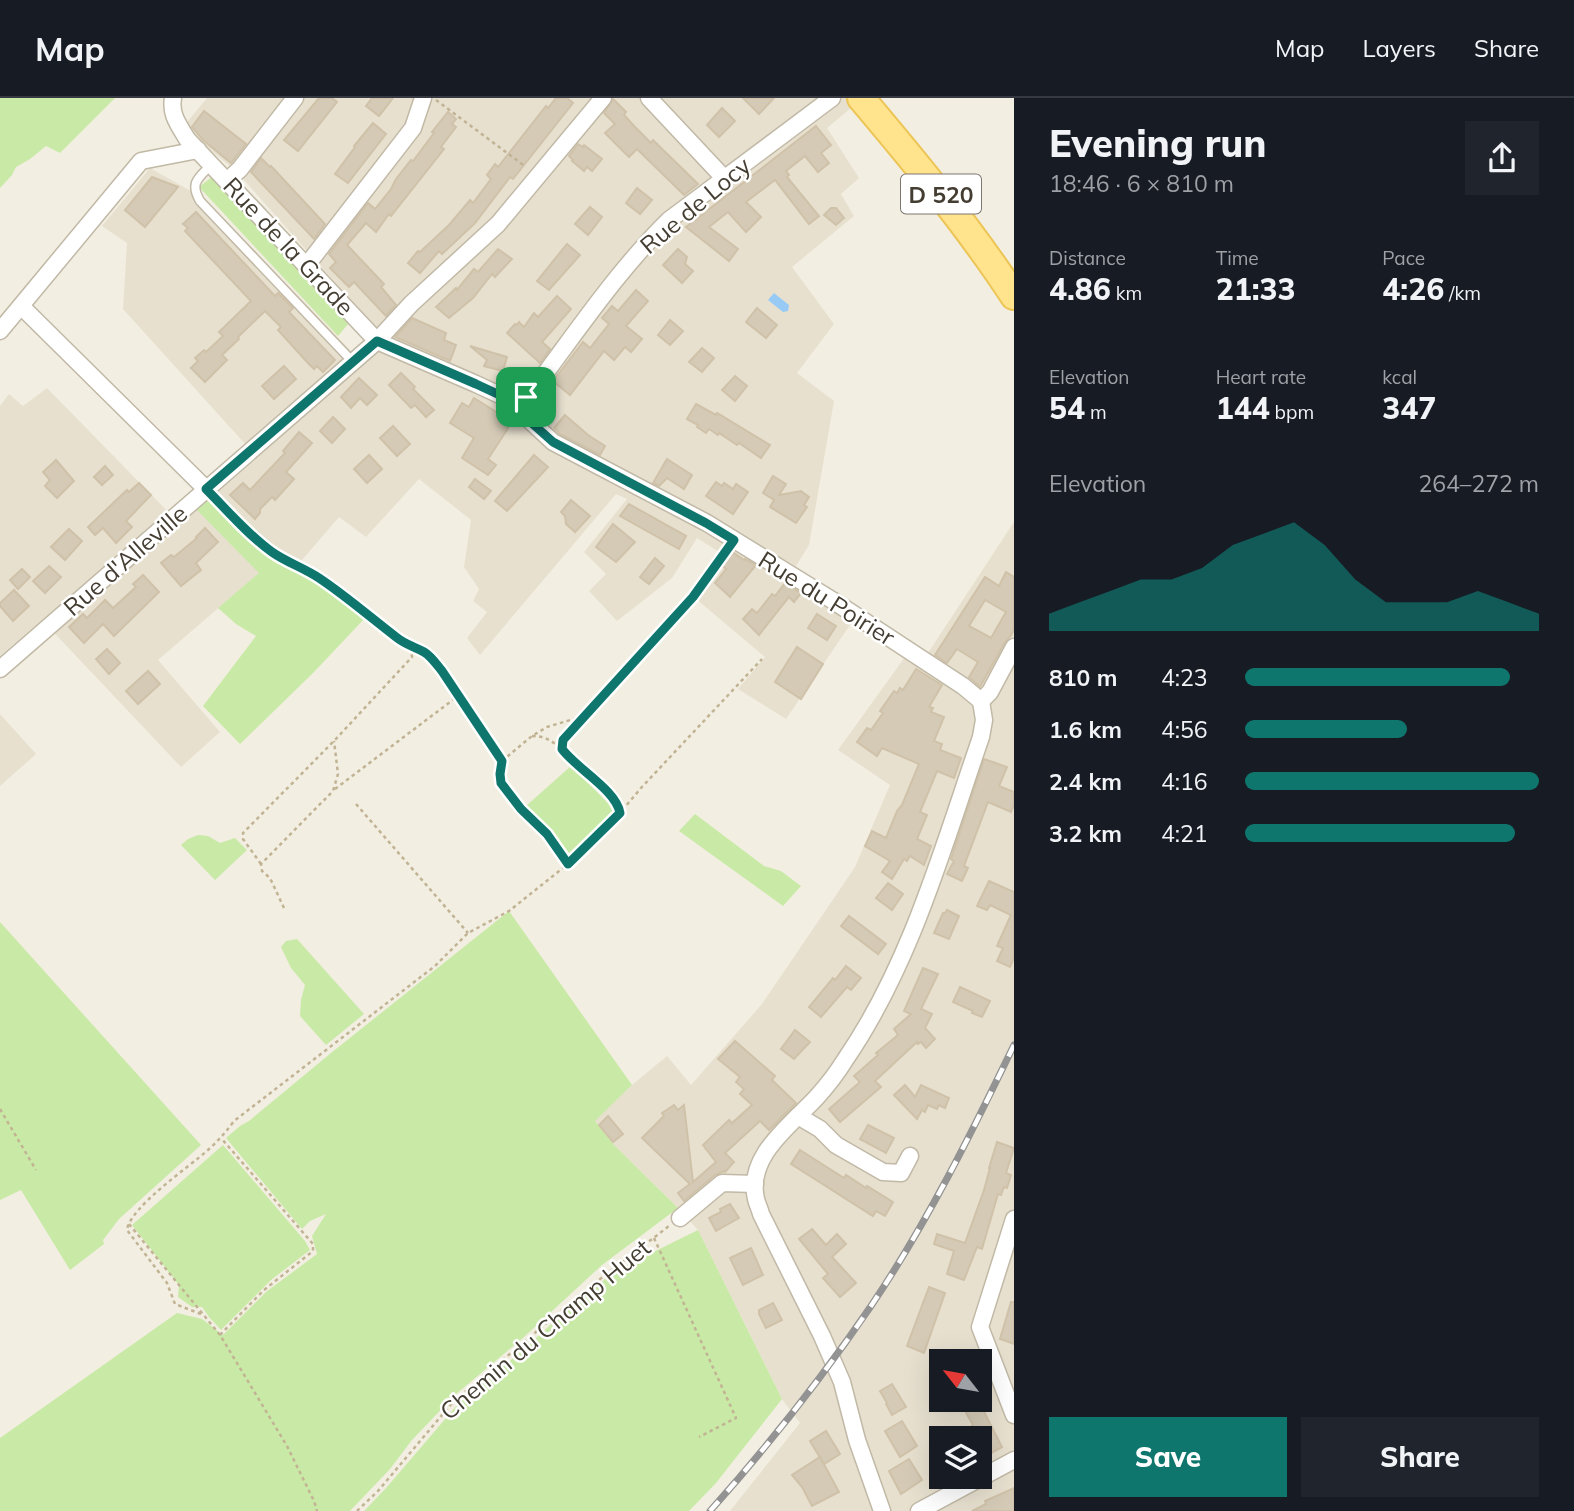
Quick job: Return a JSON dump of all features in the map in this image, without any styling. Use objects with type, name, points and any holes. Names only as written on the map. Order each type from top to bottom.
[{"type":"main road","name":"D 520","points":[[861,98],[928,177],[1014,296]]},
{"type":"main road","name":"D 520","points":[[885,98],[940,164],[1014,264]]},
{"type":"street","name":"Rue de la Grade","points":[[173,98],[174,119],[187,139],[377,341],[504,397],[518,400]]},
{"type":"street","points":[[227,181],[240,169],[295,98]]},
{"type":"street","points":[[307,265],[413,128],[423,98]]},
{"type":"street","name":"Rue d'Alleville","points":[[0,669],[377,341],[411,304],[498,224],[603,98]]},
{"type":"street","points":[[649,98],[724,178]]},
{"type":"street","name":"Rue de Locy","points":[[518,400],[532,391],[628,262],[669,220],[825,103]]},
{"type":"street","points":[[0,331],[141,161],[198,150]]},
{"type":"street","points":[[21,306],[206,489]]},
{"type":"street","name":"Rue du Poirier","points":[[518,400],[510,409],[513,414],[525,416],[553,442],[706,523],[832,600],[982,701]]},
{"type":"street","points":[[882,1511],[857,1440],[842,1382],[761,1214],[755,1197],[755,1184],[768,1149],[818,1097],[866,1028],[911,936],[981,737],[984,720],[982,701],[990,692],[1014,647]]},
{"type":"street","points":[[798,1116],[820,1129],[836,1146],[883,1172],[901,1173],[910,1156]]},
{"type":"street","points":[[680,1218],[722,1183],[755,1184]]},
{"type":"street","points":[[1014,1219],[979,1327],[1014,1415]]},
{"type":"street","points":[[919,1511],[1014,1460]]},
{"type":"lane","points":[[212,164],[194,186],[200,201],[352,361]]},
{"type":"path","points":[[434,98],[538,176]]},
{"type":"path","points":[[206,489],[271,551],[319,578],[398,639],[432,659],[502,761]]},
{"type":"path","points":[[562,749],[563,740],[693,597],[734,540]]},
{"type":"path","points":[[284,908],[270,878],[262,871],[261,864],[243,839],[243,833],[412,657],[411,648]]},
{"type":"path","points":[[201,1314],[174,1304],[167,1283],[127,1230],[128,1222],[221,1138],[234,1121],[435,966],[468,933],[509,911],[568,864],[620,813],[762,659]]},
{"type":"path","points":[[261,864],[333,791],[458,696]]},
{"type":"path","points":[[568,864],[547,834],[521,809],[501,783],[500,774],[502,761],[532,736],[547,727],[584,716]]},
{"type":"path","points":[[532,736],[542,736],[562,749],[569,759],[610,794],[619,804],[620,813]]},
{"type":"path","points":[[333,791],[338,774],[334,741]]},
{"type":"path","points":[[356,804],[468,933]]},
{"type":"path","points":[[0,1109],[36,1170]]},
{"type":"path","points":[[220,1335],[264,1290],[313,1251],[313,1244],[221,1138]]},
{"type":"path","name":"Chemin du Champ Huet","points":[[357,1511],[378,1491],[453,1402],[582,1293],[680,1218]]},
{"type":"path","points":[[129,1224],[220,1335],[287,1446],[317,1511]]},
{"type":"path","points":[[654,1238],[736,1418],[699,1437]]},
{"type":"shaded area","points":[[207,98],[863,98],[827,128],[859,178],[841,194],[854,216],[792,267],[834,324],[797,373],[834,401],[809,545],[796,566],[582,453],[512,401],[464,370],[385,339],[237,172],[183,127]]},
{"type":"shaded area","points":[[150,168],[205,199],[353,353],[364,357],[379,352],[474,388],[494,399],[529,431],[600,474],[737,546],[852,622],[786,719],[738,689],[765,657],[695,598],[721,553],[697,538],[672,578],[617,621],[589,591],[606,574],[584,552],[627,499],[616,494],[480,655],[467,638],[487,612],[473,601],[479,589],[464,567],[471,520],[419,479],[366,537],[339,517],[302,560],[264,569],[158,660],[220,732],[181,767],[42,620],[0,656],[0,406],[9,394],[23,406],[47,388],[179,523],[256,456],[123,309],[127,243],[102,226]]},
{"type":"shaded area","points":[[1014,522],[1014,1511],[730,1511],[800,1423],[782,1399],[698,1230],[613,1144],[594,1121],[667,1056],[691,1085],[762,1004],[855,867],[890,785],[838,750],[905,657],[926,656]]},
{"type":"shaded area","points":[[0,714],[36,754],[0,786]]},
{"type":"green space","points":[[0,98],[115,98],[60,153],[46,146],[16,167],[0,188]]},
{"type":"green space","points":[[213,176],[349,323],[338,336],[199,187]]},
{"type":"green space","points":[[215,491],[294,561],[295,569],[348,602],[365,618],[240,744],[203,706],[256,636],[236,624],[218,608],[259,573],[196,509]]},
{"type":"green space","points":[[571,766],[616,811],[568,857],[526,806]]},
{"type":"green space","points":[[695,814],[764,866],[781,871],[801,886],[783,906],[679,831]]},
{"type":"green space","points":[[198,835],[208,836],[220,843],[235,838],[247,850],[215,880],[181,845]]},
{"type":"green space","points":[[509,911],[632,1085],[595,1121],[613,1144],[678,1208],[602,1265],[524,1337],[455,1395],[350,1511],[0,1511],[0,1438],[177,1313],[202,1319],[223,1335],[266,1292],[317,1254],[312,1236],[326,1214],[310,1221],[302,1229],[226,1138]]},
{"type":"green space","points":[[0,922],[201,1145],[119,1219],[103,1240],[104,1244],[70,1270],[21,1190],[0,1200]]},
{"type":"green space","points":[[297,939],[364,1014],[326,1045],[300,1016],[305,985],[291,968],[281,947],[286,941]]},
{"type":"green space","points":[[223,1145],[310,1250],[271,1280],[221,1330],[202,1307],[192,1307],[178,1297],[179,1285],[132,1225]]},
{"type":"green space","points":[[698,1230],[782,1399],[716,1483],[689,1511],[364,1511],[458,1404],[560,1316],[615,1271]]},
{"type":"water","points":[[774,293],[789,305],[788,311],[783,312],[768,300]]},
{"type":"building","points":[[319,98],[332,98],[337,102],[298,151],[284,140]]},
{"type":"building","points":[[372,98],[393,98],[379,116],[366,106]]},
{"type":"building","points":[[556,98],[567,98],[573,103],[475,223],[442,254],[439,251],[420,273],[408,263],[449,225],[470,200],[473,203],[491,179],[487,175],[495,164],[498,167],[546,106],[548,108]]},
{"type":"building","points":[[743,98],[774,98],[759,114]]},
{"type":"building","points":[[613,99],[626,112],[624,115],[651,143],[653,140],[698,184],[684,195],[637,149],[629,157],[605,133],[615,124],[604,113]]},
{"type":"building","points":[[722,108],[735,121],[719,137],[707,125]]},
{"type":"building","points":[[204,111],[246,144],[231,163],[192,127]]},
{"type":"building","points":[[448,112],[456,119],[452,124],[456,127],[441,147],[444,149],[376,232],[366,223],[347,245],[384,284],[381,287],[396,305],[386,316],[354,282],[349,287],[330,268],[336,262],[329,254],[368,203],[375,209]]},
{"type":"building","points":[[373,123],[386,134],[348,183],[335,174]]},
{"type":"building","points":[[816,126],[831,145],[821,153],[829,163],[818,172],[805,156],[786,171],[789,175],[787,177],[819,216],[809,224],[775,180],[746,202],[761,217],[746,232],[728,212],[709,227],[738,249],[729,261],[686,227]]},
{"type":"building","points":[[578,144],[583,147],[584,145],[602,159],[592,171],[587,167],[584,171],[569,156]]},
{"type":"building","points":[[261,158],[325,224],[314,239],[251,172]]},
{"type":"building","points":[[152,177],[178,187],[145,227],[125,210]]},
{"type":"building","points":[[637,188],[652,200],[640,214],[626,203]]},
{"type":"building","points":[[590,207],[602,217],[588,235],[575,224]]},
{"type":"building","points":[[831,208],[836,208],[844,218],[836,225],[824,215]]},
{"type":"building","points":[[196,212],[275,296],[278,293],[293,308],[289,312],[335,360],[323,372],[317,366],[314,369],[307,362],[278,330],[281,327],[265,311],[222,355],[227,360],[205,382],[191,368],[198,361],[195,358],[223,336],[219,332],[251,301],[185,231],[188,228],[183,224]]},
{"type":"building","points":[[567,244],[580,255],[549,290],[537,281]]},
{"type":"building","points":[[498,249],[512,259],[495,277],[492,274],[473,298],[449,318],[436,307],[456,288],[457,290],[474,269],[478,272]]},
{"type":"building","points":[[678,249],[687,257],[685,264],[693,271],[682,283],[663,265]]},
{"type":"building","points":[[636,290],[648,301],[626,326],[642,339],[631,352],[625,347],[614,360],[604,351],[570,395],[553,381],[583,342],[590,348],[609,324],[602,318],[612,306],[618,311]]},
{"type":"building","points":[[557,296],[571,309],[542,342],[550,349],[540,363],[507,333],[519,322],[524,327],[534,313],[538,317]]},
{"type":"building","points":[[757,308],[777,325],[766,338],[746,322]]},
{"type":"building","points":[[412,318],[446,333],[444,340],[456,345],[450,361],[395,337]]},
{"type":"building","points":[[670,320],[683,331],[670,345],[658,335]]},
{"type":"building","points":[[470,346],[507,357],[503,371],[484,366],[487,360]]},
{"type":"building","points":[[702,348],[714,358],[702,372],[689,362]]},
{"type":"building","points":[[284,366],[296,379],[274,399],[262,386]]},
{"type":"building","points":[[401,373],[434,410],[426,417],[415,405],[411,408],[389,385]]},
{"type":"building","points":[[735,376],[747,386],[735,401],[722,390]]},
{"type":"building","points":[[359,378],[377,395],[367,405],[360,398],[351,408],[341,397]]},
{"type":"building","points":[[474,398],[512,422],[488,459],[496,465],[488,475],[462,458],[474,438],[450,423],[462,403],[469,407]]},
{"type":"building","points":[[696,404],[716,415],[717,413],[770,445],[761,458],[719,433],[718,435],[709,429],[706,433],[687,419]]},
{"type":"building","points":[[565,415],[605,446],[600,455],[560,434],[554,428]]},
{"type":"building","points":[[333,417],[345,429],[332,443],[320,431]]},
{"type":"building","points":[[393,426],[410,444],[397,456],[380,438]]},
{"type":"building","points":[[299,432],[312,443],[286,472],[294,479],[275,500],[272,497],[260,509],[255,519],[230,495],[243,483],[250,490],[285,453],[283,451]]},
{"type":"building","points":[[369,455],[382,469],[367,483],[354,469]]},
{"type":"building","points":[[534,455],[548,467],[507,511],[495,501]]},
{"type":"building","points":[[667,459],[692,475],[684,489],[667,478],[659,486],[653,483]]},
{"type":"building","points":[[56,460],[74,481],[57,498],[45,486],[50,480],[43,472]]},
{"type":"building","points":[[105,466],[113,475],[102,485],[94,477]]},
{"type":"building","points":[[773,476],[786,484],[779,495],[801,491],[809,497],[804,505],[807,507],[796,523],[770,507],[774,500],[763,493]]},
{"type":"building","points":[[475,479],[491,491],[484,499],[469,487]]},
{"type":"building","points":[[716,482],[722,486],[724,483],[733,489],[736,484],[748,492],[733,514],[706,496]]},
{"type":"building","points":[[139,483],[151,495],[126,521],[132,527],[116,543],[103,528],[95,535],[88,527],[127,490],[129,492]]},
{"type":"building","points":[[571,500],[590,516],[575,532],[566,524],[565,516],[561,512]]},
{"type":"building","points":[[629,504],[686,536],[679,549],[620,516]]},
{"type":"building","points":[[613,524],[635,542],[616,562],[596,547]]},
{"type":"building","points":[[205,528],[218,542],[196,563],[201,570],[181,586],[161,563],[171,555],[174,557]]},
{"type":"building","points":[[69,529],[82,541],[65,560],[51,547]]},
{"type":"building","points":[[731,551],[756,565],[730,597],[715,583],[726,569],[721,564]]},
{"type":"building","points":[[655,558],[664,566],[649,584],[640,577]]},
{"type":"building","points":[[49,566],[61,577],[45,593],[33,581]]},
{"type":"building","points":[[22,569],[30,577],[18,589],[10,580]]},
{"type":"building","points":[[1006,572],[1014,577],[1014,630],[980,687],[969,677],[978,662],[957,649],[947,663],[935,655],[985,577],[999,586]],"holes":[[[985,600],[1006,612],[991,638],[969,626]]]},
{"type":"building","points":[[143,575],[159,592],[114,636],[103,624],[84,643],[69,627],[83,614],[87,618],[105,600],[113,608],[136,587],[133,584]]},
{"type":"building","points":[[785,583],[801,593],[794,602],[789,597],[759,635],[743,619],[752,609],[757,613]]},
{"type":"building","points":[[14,590],[29,606],[13,621],[0,603]]},
{"type":"building","points":[[817,614],[836,626],[827,640],[808,628]]},
{"type":"building","points":[[797,647],[823,664],[801,699],[775,682]]},
{"type":"building","points":[[107,649],[120,663],[109,674],[96,659]]},
{"type":"building","points":[[916,669],[942,685],[929,707],[933,708],[931,712],[944,717],[934,741],[942,744],[940,750],[961,758],[954,778],[937,771],[920,812],[927,815],[917,839],[931,846],[924,865],[910,856],[907,861],[904,859],[892,879],[882,872],[890,861],[865,846],[872,831],[886,838],[919,764],[882,748],[877,756],[857,742],[867,728],[871,730],[894,691],[897,693],[900,688],[903,690]]},
{"type":"building","points":[[148,671],[160,684],[138,704],[126,691]]},
{"type":"building","points":[[984,759],[1007,767],[999,786],[1014,792],[1014,805],[1011,812],[988,802],[964,866],[968,868],[962,881],[947,874],[954,861],[951,859]]},
{"type":"building","points":[[989,881],[1014,892],[1014,958],[1010,967],[997,961],[1003,948],[997,946],[1011,915],[990,905],[987,910],[977,906]]},
{"type":"building","points":[[888,883],[903,894],[892,910],[876,898]]},
{"type":"building","points":[[947,910],[959,916],[949,939],[934,933]]},
{"type":"building","points":[[849,916],[886,944],[878,954],[841,926]]},
{"type":"building","points":[[846,966],[861,978],[851,990],[847,987],[821,1017],[809,1007]]},
{"type":"building","points":[[923,968],[938,974],[921,1009],[932,1014],[925,1028],[935,1039],[926,1048],[921,1042],[917,1042],[875,1081],[881,1087],[840,1122],[829,1109],[860,1082],[854,1076],[898,1035],[894,1029],[911,1014],[904,1011]]},
{"type":"building","points":[[960,987],[990,1001],[982,1017],[953,1002]]},
{"type":"building","points":[[795,1030],[810,1042],[794,1059],[781,1049]]},
{"type":"building","points":[[735,1041],[775,1076],[772,1080],[796,1103],[769,1130],[760,1121],[725,1153],[734,1162],[725,1172],[715,1175],[684,1201],[678,1193],[690,1184],[642,1138],[664,1116],[662,1113],[674,1105],[678,1110],[684,1105],[693,1182],[716,1162],[703,1145],[729,1120],[732,1123],[752,1105],[740,1094],[744,1089],[736,1082],[740,1077],[718,1059]]},
{"type":"building","points":[[905,1085],[915,1097],[921,1085],[949,1098],[945,1108],[939,1105],[937,1109],[928,1105],[917,1119],[894,1095]]},
{"type":"building","points":[[608,1116],[623,1134],[613,1142],[599,1125]]},
{"type":"building","points":[[868,1125],[894,1138],[886,1153],[860,1139]]},
{"type":"building","points":[[997,1142],[1014,1148],[1006,1173],[1011,1175],[1007,1188],[1004,1187],[1001,1195],[998,1194],[982,1249],[977,1247],[964,1280],[947,1274],[954,1251],[934,1244],[937,1234],[965,1243],[984,1190]]},
{"type":"building","points":[[800,1150],[844,1178],[846,1175],[893,1202],[885,1216],[876,1211],[873,1216],[791,1164]]},
{"type":"building","points":[[730,1204],[739,1218],[716,1231],[709,1218]]},
{"type":"building","points":[[812,1229],[826,1245],[837,1234],[846,1244],[832,1257],[856,1283],[840,1297],[823,1278],[828,1274],[799,1239]]},
{"type":"building","points":[[751,1248],[763,1275],[743,1285],[730,1258]]},
{"type":"building","points":[[929,1287],[945,1293],[924,1353],[907,1346]]},
{"type":"building","points":[[1011,1302],[1014,1302],[1014,1344],[1000,1339]]},
{"type":"building","points":[[773,1303],[782,1320],[766,1328],[759,1310]]},
{"type":"building","points":[[892,1384],[906,1407],[892,1415],[880,1391]]},
{"type":"building","points":[[966,1412],[984,1412],[991,1426],[972,1426]]},
{"type":"building","points":[[902,1421],[917,1446],[900,1457],[885,1431]]},
{"type":"building","points":[[992,1427],[1002,1447],[992,1453]]},
{"type":"building","points":[[826,1431],[840,1454],[824,1464],[810,1441]]},
{"type":"building","points":[[820,1457],[839,1492],[812,1506],[792,1475]]},
{"type":"building","points":[[909,1459],[922,1480],[901,1494],[889,1471]]},
{"type":"building","points":[[1014,1488],[1014,1511],[972,1511],[986,1504],[985,1501]]},
{"type":"railway","points":[[710,1511],[794,1411],[871,1306],[930,1210],[1014,1045]]},
{"type":"route","points":[[377,341],[504,397],[510,403],[519,396],[526,397],[531,408],[525,416],[553,442],[734,540],[693,597],[563,740],[562,749],[569,759],[610,794],[619,804],[620,813],[568,864],[547,834],[521,809],[501,783],[502,761],[432,659],[409,647],[319,578],[271,551],[206,489],[377,341]]}]
